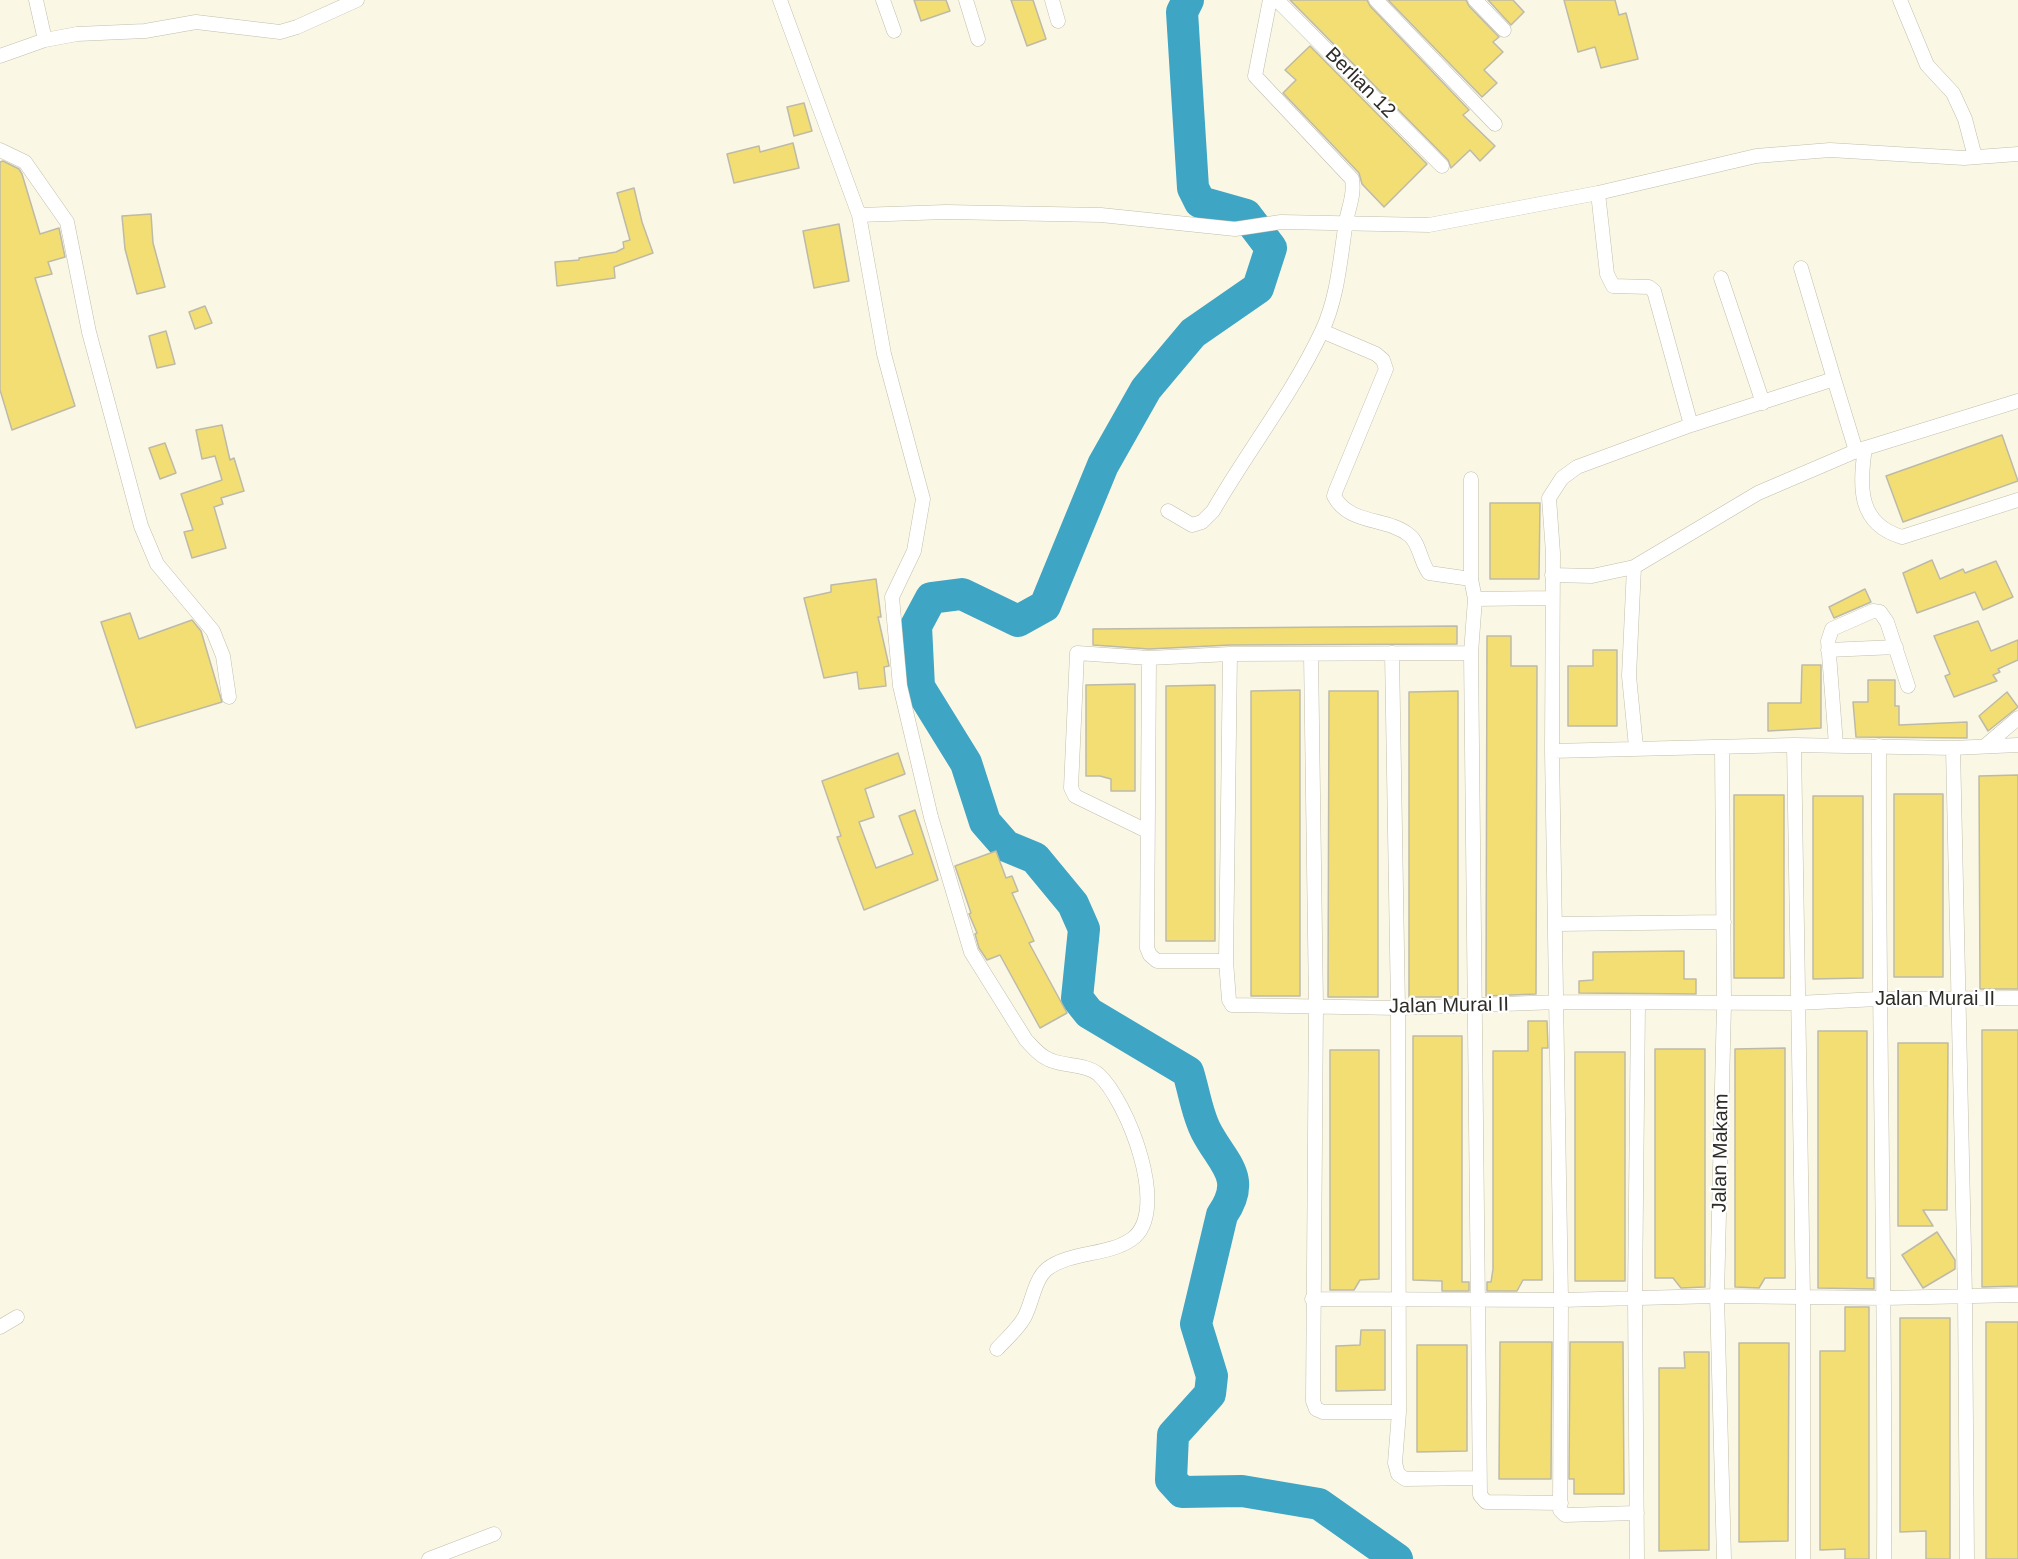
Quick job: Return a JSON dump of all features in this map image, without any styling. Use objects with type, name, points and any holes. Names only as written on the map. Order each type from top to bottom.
[{"type":"street","points":[[36,0],[45,40]]},
{"type":"street","points":[[0,56],[45,40],[77,34],[146,31],[196,21],[280,32],[297,27],[357,0]]},
{"type":"street","points":[[780,0],[859,215],[884,354],[923,499],[914,551],[892,597],[900,686],[931,817],[971,952],[1026,1040],[1038,1052],[1048,1060],[1096,1072],[1116,1095],[1133,1132],[1143,1172],[1148,1216],[1140,1231],[1124,1244],[1062,1262],[1046,1270],[1023,1320],[997,1348]]},
{"type":"street","points":[[883,0],[894,31]]},
{"type":"street","points":[[966,0],[978,39]]},
{"type":"street","points":[[1052,0],[1058,21]]},
{"type":"street","points":[[1168,512],[1192,525],[1202,522],[1213,511],[1268,429],[1322,331],[1336,287],[1346,223],[1354,191],[1352,178],[1255,76],[1270,0]]},
{"type":"street","name":"Berlian 12","points":[[1277,0],[1442,166]]},
{"type":"street","points":[[1376,0],[1495,124]]},
{"type":"street","points":[[1475,0],[1504,30]]},
{"type":"street","points":[[1900,0],[1927,65],[1953,93],[1965,119],[1976,157]]},
{"type":"street","points":[[0,150],[25,162],[67,222],[89,332],[141,526],[157,564],[213,631],[219,642],[229,697]]},
{"type":"street","points":[[859,215],[946,212],[1101,215],[1234,229],[1281,222],[1429,225],[1598,193],[1756,156],[1830,150],[1976,157],[2018,154]]},
{"type":"street","points":[[1598,193],[1607,274],[1613,286],[1649,287],[1654,291],[1691,425]]},
{"type":"street","points":[[1801,268],[1834,379],[1860,450],[1860,481],[1872,520],[1886,532],[1902,537],[2018,500]]},
{"type":"street","points":[[1721,278],[1763,403]]},
{"type":"street","points":[[1322,331],[1376,354],[1383,360],[1386,369],[1336,490],[1334,496],[1336,501],[1346,511],[1407,533],[1415,542],[1429,573],[1472,579]]},
{"type":"street","points":[[1637,1512],[1565,1515],[1560,1510],[1562,1300],[1549,498],[1562,478],[1595,460],[1691,425],[1834,379]]},
{"type":"street","points":[[1552,575],[1592,576],[1634,567],[1758,493],[1860,450],[2018,401]]},
{"type":"street","points":[[1471,479],[1472,579],[1475,599],[1470,653],[1479,1299],[1478,1478],[1480,1495],[1486,1502],[1561,1503]]},
{"type":"street","points":[[1634,567],[1629,675],[1636,747]]},
{"type":"street","points":[[1475,599],[1551,598]]},
{"type":"street","points":[[1836,745],[1828,650],[1832,629],[1876,610],[1880,612],[1887,622],[1908,686]]},
{"type":"street","points":[[1828,650],[1896,647]]},
{"type":"street","points":[[1147,831],[1075,796],[1071,788],[1075,655],[1080,652],[1149,658],[1230,654],[1470,653]]},
{"type":"street","points":[[1392,653],[1398,1008],[1399,1412],[1395,1463],[1400,1476],[1405,1479],[1478,1478]]},
{"type":"street","name":"Jalan Murai II","points":[[1230,654],[1226,961],[1229,1000],[1232,1005],[1398,1008],[1557,1002],[1797,1004],[1878,999],[2018,999]]},
{"type":"street","points":[[1311,654],[1316,1005],[1312,1394],[1316,1409],[1323,1412],[1399,1412]]},
{"type":"street","points":[[1149,658],[1147,948],[1150,955],[1157,961],[1226,961]]},
{"type":"street","points":[[1984,746],[2018,718]]},
{"type":"street","points":[[1794,745],[1803,1297],[1803,1559]]},
{"type":"street","points":[[1552,751],[1636,747],[1836,745],[1953,748],[2018,745]]},
{"type":"street","points":[[1879,746],[1878,999],[1886,1298],[1884,1559]]},
{"type":"street","name":"Jalan Makam","points":[[1722,747],[1724,1004],[1717,1296],[1724,1559]]},
{"type":"street","points":[[1953,748],[1965,1296],[1967,1559]]},
{"type":"street","points":[[1556,924],[1724,922]]},
{"type":"street","points":[[1637,1559],[1635,1297],[1638,1004]]},
{"type":"street","points":[[1312,1299],[1562,1300],[1717,1296],[1886,1298],[2018,1295]]},
{"type":"street","points":[[0,1327],[17,1317]]},
{"type":"street","points":[[429,1559],[495,1534]]},
{"type":"building","points":[[914,0],[946,0],[950,11],[921,21]]},
{"type":"building","points":[[1011,0],[1033,0],[1046,39],[1027,46]]},
{"type":"building","points":[[1290,0],[1367,0],[1370,6],[1469,110],[1463,115],[1495,146],[1480,161],[1470,150],[1451,168],[1448,160]]},
{"type":"building","points":[[1388,0],[1466,0],[1499,37],[1493,42],[1503,52],[1484,70],[1497,83],[1482,97]]},
{"type":"building","points":[[1488,0],[1513,0],[1524,12],[1511,25]]},
{"type":"building","points":[[1564,0],[1615,0],[1619,15],[1626,13],[1638,59],[1601,68],[1595,47],[1578,52]]},
{"type":"building","points":[[1310,46],[1427,164],[1384,207],[1362,184],[1359,173],[1283,93],[1296,80],[1285,70]]},
{"type":"building","points":[[804,103],[812,131],[794,136],[787,107]]},
{"type":"building","points":[[793,143],[799,168],[734,183],[727,154],[759,146],[760,152]]},
{"type":"building","points":[[3,161],[19,169],[22,174],[40,234],[59,228],[65,257],[48,262],[52,274],[35,278],[75,406],[12,430],[0,390],[0,162]]},
{"type":"building","points":[[634,188],[642,222],[653,253],[614,267],[615,278],[557,286],[555,262],[579,260],[579,258],[616,252],[624,248],[623,242],[630,240],[617,193]]},
{"type":"building","points":[[151,214],[153,243],[165,287],[137,294],[125,249],[122,216]]},
{"type":"building","points":[[839,224],[849,281],[814,288],[803,231]]},
{"type":"building","points":[[205,306],[212,323],[195,329],[189,312]]},
{"type":"building","points":[[166,331],[175,364],[157,368],[149,336]]},
{"type":"building","points":[[222,425],[230,460],[234,458],[244,491],[221,498],[223,504],[214,507],[226,548],[192,558],[184,532],[193,530],[181,494],[222,480],[215,456],[202,459],[196,430]]},
{"type":"building","points":[[2002,435],[2018,481],[1903,522],[1886,476]]},
{"type":"building","points":[[165,443],[176,473],[160,479],[149,448]]},
{"type":"building","points":[[1490,503],[1540,503],[1539,579],[1490,579]]},
{"type":"building","points":[[1932,560],[1940,579],[1963,569],[1965,573],[1996,561],[2013,597],[1983,610],[1975,592],[1917,613],[1903,573]]},
{"type":"building","points":[[876,579],[881,617],[878,617],[889,666],[884,667],[886,686],[859,689],[857,672],[824,678],[804,598],[831,592],[831,585]]},
{"type":"building","points":[[1865,589],[1871,602],[1834,618],[1829,607]]},
{"type":"building","points":[[130,613],[139,639],[192,620],[201,631],[222,702],[136,728],[101,622]]},
{"type":"building","points":[[1978,621],[1991,651],[2018,640],[2018,660],[1998,669],[2000,672],[1993,675],[1997,681],[1954,697],[1945,676],[1950,674],[1934,636]]},
{"type":"building","points":[[1457,626],[1457,644],[1230,645],[1149,649],[1093,645],[1093,629]]},
{"type":"building","points":[[1487,636],[1511,636],[1511,666],[1537,666],[1536,994],[1486,996]]},
{"type":"building","points":[[1593,650],[1617,650],[1617,726],[1568,726],[1568,666],[1593,666]]},
{"type":"building","points":[[1802,665],[1821,665],[1821,728],[1768,731],[1768,703],[1801,703]]},
{"type":"building","points":[[1868,680],[1895,680],[1895,706],[1899,706],[1899,725],[1967,722],[1967,738],[1856,737],[1853,702],[1868,702]]},
{"type":"building","points":[[1135,684],[1135,791],[1111,791],[1111,779],[1086,776],[1086,685]]},
{"type":"building","points":[[1215,685],[1215,941],[1166,941],[1166,686]]},
{"type":"building","points":[[1300,690],[1300,996],[1251,996],[1251,691]]},
{"type":"building","points":[[1329,691],[1378,691],[1378,997],[1328,997]]},
{"type":"building","points":[[1458,691],[1458,997],[1409,997],[1409,692]]},
{"type":"building","points":[[2007,692],[2018,707],[1988,731],[1979,716]]},
{"type":"building","points":[[898,753],[905,774],[865,789],[874,817],[859,822],[876,868],[913,854],[899,816],[915,810],[938,880],[864,910],[837,837],[841,836],[822,781]]},
{"type":"building","points":[[2018,775],[2018,989],[1980,989],[1979,776]]},
{"type":"building","points":[[1894,794],[1943,794],[1943,977],[1894,977]]},
{"type":"building","points":[[1734,795],[1784,795],[1784,978],[1734,978]]},
{"type":"building","points":[[1813,796],[1863,796],[1863,978],[1813,979]]},
{"type":"building","points":[[996,851],[1006,878],[1012,876],[1018,891],[1012,893],[1034,941],[1029,943],[1067,1013],[1040,1028],[1000,955],[987,960],[979,948],[975,934],[977,933],[955,866]]},
{"type":"building","points":[[1684,951],[1684,979],[1696,979],[1696,994],[1579,993],[1579,981],[1593,980],[1593,952]]},
{"type":"building","points":[[1528,1021],[1547,1021],[1548,1048],[1542,1048],[1542,1280],[1523,1280],[1517,1291],[1487,1291],[1487,1282],[1491,1282],[1493,1269],[1493,1051],[1528,1051]]},
{"type":"building","points":[[1982,1030],[2018,1030],[2018,1286],[1982,1287]]},
{"type":"building","points":[[1818,1031],[1867,1031],[1867,1278],[1874,1278],[1874,1289],[1818,1288]]},
{"type":"building","points":[[1413,1036],[1462,1036],[1462,1282],[1469,1282],[1469,1291],[1442,1291],[1442,1281],[1413,1280]]},
{"type":"building","points":[[1898,1043],[1948,1043],[1947,1210],[1923,1210],[1933,1226],[1898,1226]]},
{"type":"building","points":[[1785,1048],[1785,1278],[1765,1278],[1759,1288],[1735,1287],[1735,1049]]},
{"type":"building","points":[[1655,1049],[1705,1049],[1705,1287],[1681,1288],[1673,1278],[1655,1278]]},
{"type":"building","points":[[1330,1050],[1379,1050],[1379,1279],[1360,1280],[1354,1290],[1330,1290]]},
{"type":"building","points":[[1575,1052],[1625,1052],[1625,1281],[1575,1281]]},
{"type":"building","points":[[1937,1232],[1955,1260],[1955,1269],[1923,1288],[1902,1255]]},
{"type":"building","points":[[1845,1307],[1869,1307],[1869,1559],[1845,1559],[1845,1549],[1820,1550],[1820,1351],[1845,1351]]},
{"type":"building","points":[[1900,1318],[1950,1318],[1950,1559],[1926,1559],[1926,1531],[1900,1532]]},
{"type":"building","points":[[1986,1322],[2018,1322],[2018,1559],[1986,1559]]},
{"type":"building","points":[[1361,1330],[1385,1330],[1385,1390],[1336,1391],[1336,1346],[1360,1345]]},
{"type":"building","points":[[1500,1342],[1552,1342],[1551,1479],[1499,1479]]},
{"type":"building","points":[[1570,1342],[1623,1342],[1624,1494],[1574,1494],[1574,1479],[1569,1479]]},
{"type":"building","points":[[1739,1343],[1789,1343],[1788,1541],[1739,1542]]},
{"type":"building","points":[[1417,1345],[1467,1345],[1467,1451],[1417,1452]]},
{"type":"building","points":[[1684,1352],[1709,1352],[1709,1550],[1659,1551],[1659,1368],[1685,1368]]},
{"type":"waterway","points":[[1188,0],[1182,12],[1193,188],[1200,202],[1246,215],[1271,248],[1258,288],[1193,333],[1146,389],[1103,465],[1045,606],[1018,621],[962,594],[931,598],[916,626],[919,687],[966,763],[985,822],[1006,846],[1035,858],[1073,904],[1084,929],[1077,998],[1089,1013],[1188,1072],[1203,1124],[1233,1180],[1233,1190],[1222,1215],[1196,1324],[1212,1376],[1210,1394],[1173,1435],[1171,1480],[1182,1492],[1242,1491],[1319,1504],[1397,1559]]}]
